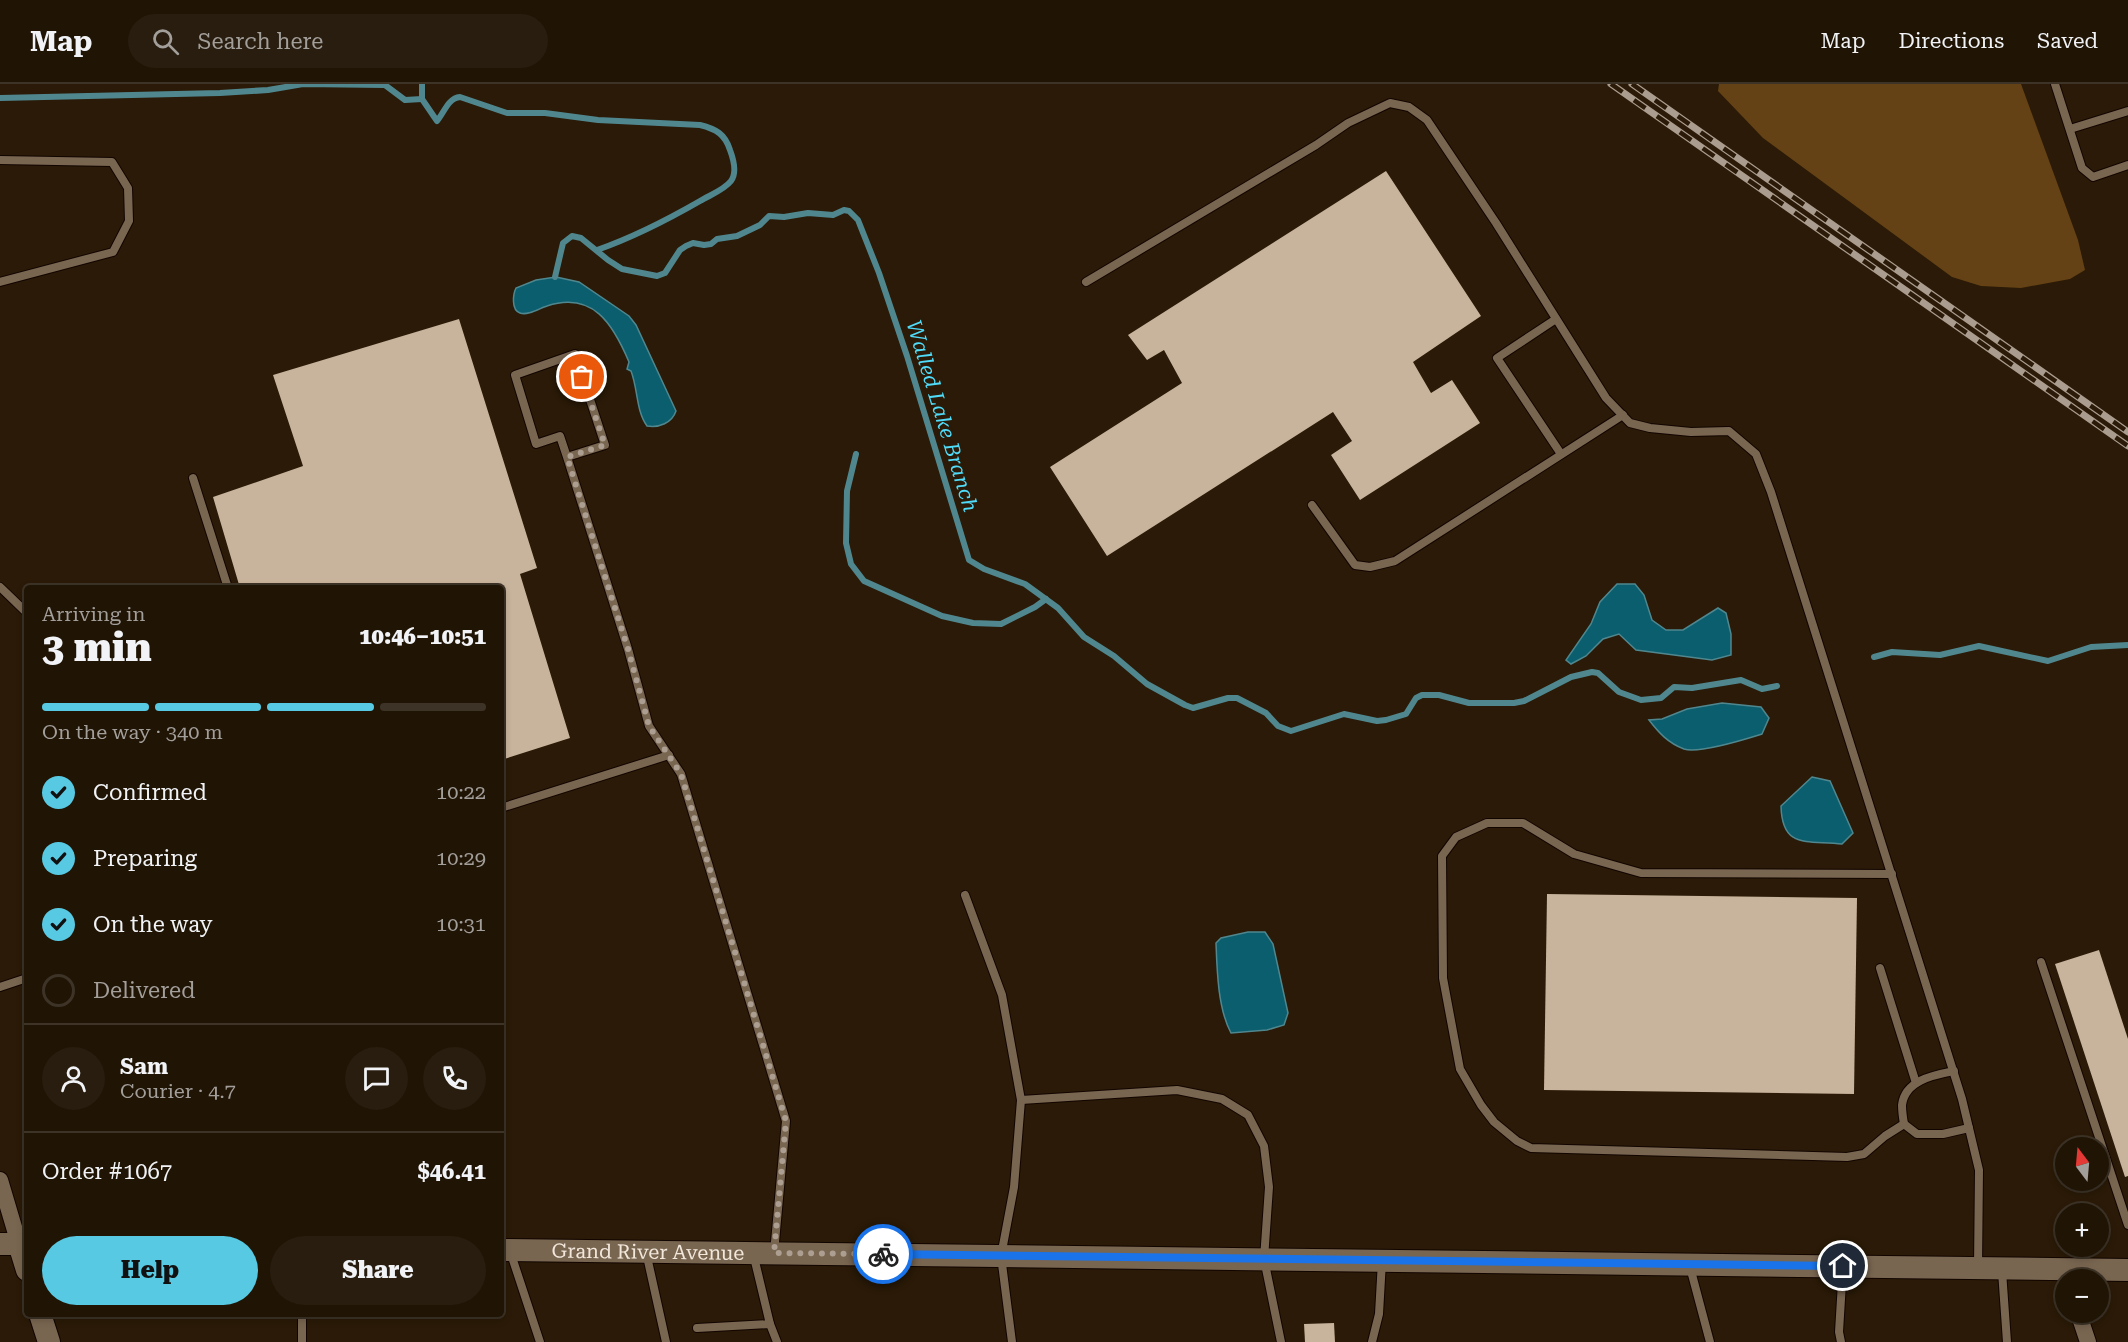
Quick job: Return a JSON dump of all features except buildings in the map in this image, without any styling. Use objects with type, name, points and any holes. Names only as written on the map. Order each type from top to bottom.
[{"type":"main road","points":[[15,1244],[24,1264]]},
{"type":"main road","name":"Grand River Avenue","points":[[505,1250],[1978,1267],[2055,1273]]},
{"type":"main road","name":"Grand River Avenue","points":[[2109,1271],[2128,1270]]},
{"type":"main road","points":[[41,1317],[49,1342]]},
{"type":"street","points":[[0,1180],[15,1244]]},
{"type":"street","points":[[2082,1323],[2088,1342]]},
{"type":"lane","points":[[2055,84],[2082,168],[2093,177],[2128,165]]},
{"type":"lane","points":[[1086,282],[1316,145],[1348,123],[1390,103],[1409,106],[1427,120],[1496,222],[1606,398],[1630,423],[1650,428],[1691,432],[1729,430],[1756,454],[1771,492],[1954,1071],[1979,1170],[1978,1267]]},
{"type":"lane","points":[[2070,129],[2128,111]]},
{"type":"lane","points":[[0,160],[112,162],[128,188],[129,221],[113,252],[0,282]]},
{"type":"lane","points":[[1556,319],[1497,358],[1561,454]]},
{"type":"lane","points":[[567,457],[605,445],[574,354],[515,375],[536,444],[560,436],[628,649],[649,726],[681,774],[786,1121],[763,1253],[771,1324],[777,1342]]},
{"type":"lane","points":[[1312,505],[1355,565],[1370,567],[1395,561],[1623,415]]},
{"type":"lane","points":[[193,478],[227,585]]},
{"type":"lane","points":[[0,587],[24,611]]},
{"type":"lane","points":[[504,807],[669,755]]},
{"type":"lane","points":[[1892,874],[1641,873],[1574,854],[1523,824],[1487,823],[1456,837],[1442,856],[1443,978],[1460,1069],[1480,1105],[1494,1122],[1517,1141],[1531,1148],[1847,1157],[1864,1154],[1884,1136],[1904,1124]]},
{"type":"lane","points":[[965,895],[1002,995],[1021,1100],[1014,1187],[1001,1256],[1012,1342]]},
{"type":"lane","points":[[2042,962],[2128,1225]]},
{"type":"lane","points":[[1880,968],[1916,1083]]},
{"type":"lane","points":[[0,987],[24,979]]},
{"type":"lane","points":[[1954,1071],[1929,1076],[1916,1083],[1907,1093],[1902,1104],[1904,1124],[1917,1134],[1943,1134],[1969,1128]]},
{"type":"lane","points":[[1021,1100],[1177,1090],[1222,1099],[1248,1115],[1264,1146],[1269,1187],[1264,1259],[1281,1342]]},
{"type":"lane","points":[[505,1250],[540,1342]]},
{"type":"lane","points":[[646,1251],[666,1342]]},
{"type":"lane","points":[[1372,1342],[1379,1314],[1382,1260]]},
{"type":"lane","points":[[1690,1264],[1710,1342]]},
{"type":"lane","points":[[1841,1342],[1839,1332],[1843,1266]]},
{"type":"lane","points":[[2002,1268],[2007,1342]]},
{"type":"lane","points":[[302,1317],[302,1342]]},
{"type":"lane","points":[[697,1328],[771,1324]]},
{"type":"shaded area","points":[[1719,84],[2021,84],[2078,240],[2085,270],[2070,279],[2021,288],[1981,286],[1952,277],[1763,138],[1718,91]]},
{"type":"water","points":[[556,277],[579,282],[629,316],[636,325],[676,411],[668,422],[647,426],[643,420],[631,371],[627,369],[629,362],[616,335],[599,314],[577,303],[547,306],[527,313],[520,313],[515,309],[516,288],[536,280]]},
{"type":"water","points":[[1617,584],[1635,584],[1644,595],[1652,620],[1666,630],[1683,630],[1718,608],[1726,613],[1731,634],[1731,655],[1712,660],[1636,650],[1619,634],[1603,639],[1586,656],[1571,664],[1566,660],[1591,624],[1600,602]]},
{"type":"water","points":[[1722,703],[1761,707],[1769,718],[1762,734],[1723,745],[1691,750],[1678,747],[1669,741],[1649,720],[1662,719],[1687,709]]},
{"type":"water","points":[[1812,777],[1830,781],[1853,833],[1842,844],[1799,840],[1786,830],[1781,806]]},
{"type":"water","points":[[1248,932],[1265,932],[1273,944],[1288,1013],[1284,1025],[1267,1030],[1231,1033],[1221,1001],[1216,943],[1221,938]]},
{"type":"waterway","points":[[0,98],[220,93],[268,90],[303,84],[385,85],[405,100],[422,99]]},
{"type":"waterway","name":"Walled Lake Branch","points":[[422,84],[422,99],[437,121],[449,103],[460,97],[507,113],[545,113],[598,120],[700,125],[711,128],[723,136],[728,144],[734,166],[733,178],[728,184],[663,221],[597,250]]},
{"type":"waterway","name":"Walled Lake Branch","points":[[555,277],[563,243],[572,236],[581,238],[622,269],[657,276],[665,273],[680,250],[686,246],[693,243],[711,244],[717,239],[737,236],[760,225],[769,216],[784,217],[808,213],[833,215],[844,210],[849,211],[858,220],[879,273],[907,356],[969,560],[984,569],[1025,584],[1058,608],[1084,637],[1114,656],[1147,684],[1193,708],[1228,698],[1237,698],[1266,713],[1278,726],[1291,731],[1344,714],[1377,721],[1386,720],[1406,714],[1416,698],[1422,695],[1439,695],[1469,703],[1514,703],[1524,701],[1571,677],[1592,672],[1598,673],[1619,692],[1641,700],[1661,698],[1674,687],[1692,688],[1741,680],[1762,689],[1777,686]]},
{"type":"waterway","points":[[856,454],[847,491],[846,543],[851,564],[864,581],[942,616],[973,623],[1001,624],[1046,599]]},
{"type":"waterway","name":"Walled Lake Branch","points":[[1874,657],[1892,652],[1940,655],[1979,646],[2048,661],[2091,647],[2128,645]]},
{"type":"railway","points":[[1611,84],[2128,446]]},
{"type":"railway","points":[[1632,84],[2128,432]]},
{"type":"way so far","points":[[582,377],[605,445],[567,457],[628,649],[649,726],[681,774],[786,1121],[774,1253],[883,1254]]},
{"type":"route","points":[[883,1254],[1843,1266]]}]
